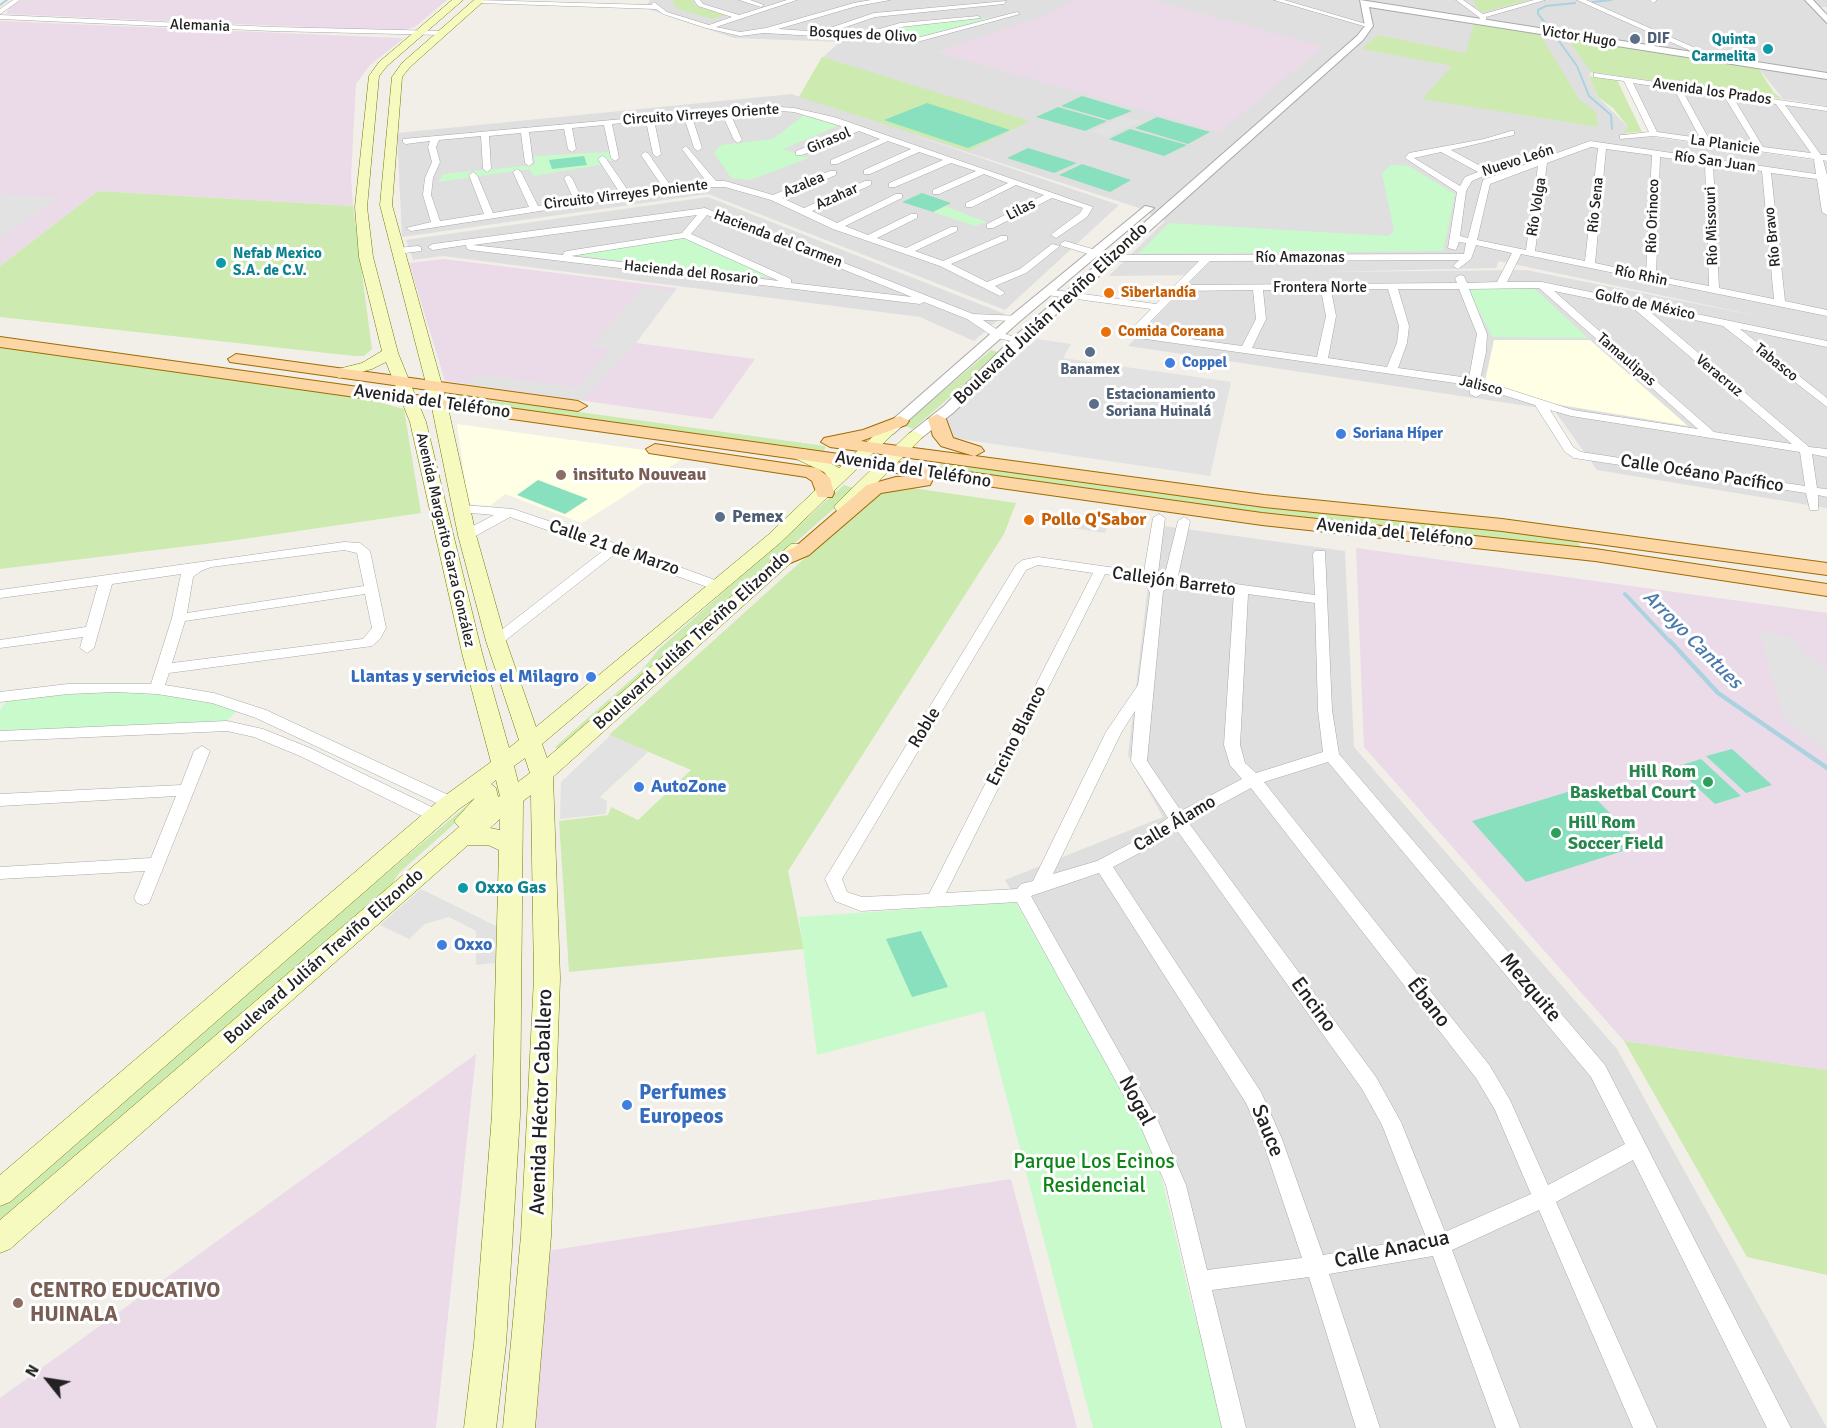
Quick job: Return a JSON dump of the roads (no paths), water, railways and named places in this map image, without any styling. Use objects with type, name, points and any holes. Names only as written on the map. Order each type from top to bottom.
[{"type":"main road","name":"Avenida Margarito Garza González","points":[[458,0],[412,34],[374,76],[366,133],[361,207],[366,257],[390,353],[410,399],[512,799]]},
{"type":"main road","name":"Avenida Margarito Garza González","points":[[479,0],[397,77],[386,205],[439,402],[467,535],[496,641],[529,744],[542,775]]},
{"type":"main road","name":"Avenida del Teléfono","points":[[0,327],[401,381],[439,402],[797,453],[864,455],[897,446],[1020,477],[1262,525],[1591,538]]},
{"type":"main road","name":"Avenida del Teléfono","points":[[0,342],[410,399],[812,440],[864,455]]},
{"type":"main road","points":[[339,373],[367,366],[390,353]]},
{"type":"main road","points":[[439,402],[804,470],[821,477],[829,489],[836,476],[830,468],[797,453]]},
{"type":"main road","points":[[937,419],[942,436],[954,446],[1020,477],[1159,518],[1262,525],[1508,557],[1776,588],[1827,602]]},
{"type":"main road","points":[[812,440],[858,437],[897,446],[923,481]]},
{"type":"main road","name":"Boulevard Julián Treviño Elizondo","points":[[0,1192],[450,804],[529,744],[718,586],[829,489],[864,455],[897,446]]},
{"type":"main road","name":"Boulevard Julián Treviño Elizondo","points":[[0,1239],[462,837],[542,775],[782,561],[897,446]]},
{"type":"main road","points":[[782,561],[802,551],[874,489],[896,483],[1020,477]]},
{"type":"main road","name":"Avenida del Teléfono","points":[[1020,477],[1264,501],[1373,506],[1591,538],[1776,588],[1827,590]]},
{"type":"main road","points":[[1627,536],[1827,569]]},
{"type":"main road","points":[[1591,538],[1627,536],[1827,558]]},
{"type":"main road","points":[[1761,559],[1776,588]]},
{"type":"main road","name":"Avenida Héctor Caballero","points":[[519,1428],[536,1236],[546,1000],[542,775]]},
{"type":"main road","points":[[391,899],[416,866],[486,801],[488,794],[482,789],[450,804]]},
{"type":"main road","name":"Avenida Héctor Caballero","points":[[480,1428],[490,1344],[506,1115],[513,846],[512,799]]},
{"type":"main road","points":[[462,837],[491,836],[513,846]]},
{"type":"street","points":[[0,12],[17,0]]},
{"type":"street","points":[[479,0],[656,4]]},
{"type":"street","points":[[543,0],[656,4],[665,13],[740,34],[767,30],[845,6],[887,0]]},
{"type":"street","points":[[697,0],[700,5],[736,16],[780,0]]},
{"type":"street","points":[[742,0],[761,5]]},
{"type":"street","points":[[670,5],[710,24],[795,0]]},
{"type":"street","points":[[753,31],[856,0]]},
{"type":"street","points":[[1277,0],[1366,23]]},
{"type":"street","points":[[1287,3],[1302,0]]},
{"type":"street","points":[[1459,0],[1482,19],[1542,0]]},
{"type":"street","points":[[1580,0],[1714,58]]},
{"type":"street","points":[[1809,0],[1826,18]]},
{"type":"street","points":[[820,32],[874,15],[1003,1],[1017,14]]},
{"type":"street","points":[[1366,2],[1366,23]]},
{"type":"street","name":"Victor Hugo","points":[[1366,2],[1827,76]]},
{"type":"street","points":[[866,35],[900,25],[1017,14]]},
{"type":"street","name":"Bosques de Olivo","points":[[710,24],[753,31],[820,32],[922,39],[1017,14]]},
{"type":"street","name":"Alemania","points":[[0,17],[440,35]]},
{"type":"street","points":[[1223,142],[1366,23]]},
{"type":"street","name":"Boulevard Julián Treviño Elizondo","points":[[897,446],[937,419],[1019,340],[1360,38],[1366,23]]},
{"type":"street","points":[[1674,51],[1695,49]]},
{"type":"street","name":"Avenida los Prados","points":[[1597,75],[1827,109]]},
{"type":"street","points":[[1627,80],[1654,134]]},
{"type":"street","points":[[1676,86],[1707,143]]},
{"type":"street","points":[[1727,94],[1761,150]]},
{"type":"street","points":[[1827,103],[1791,99],[1783,102],[1822,158],[1827,212]]},
{"type":"street","name":"Circuito Virreyes Oriente","points":[[406,141],[725,111],[794,110],[919,149],[1088,207],[1061,241]]},
{"type":"street","points":[[725,111],[738,140]]},
{"type":"street","points":[[687,115],[698,148]]},
{"type":"street","points":[[649,118],[657,154]]},
{"type":"street","points":[[608,122],[615,158]]},
{"type":"street","points":[[568,127],[572,149]]},
{"type":"street","name":"Girasol","points":[[799,153],[858,129]]},
{"type":"street","points":[[525,131],[529,164]]},
{"type":"street","points":[[1462,191],[1409,158],[1412,155],[1486,141],[1511,133]]},
{"type":"street","name":"La Planicie","points":[[1623,137],[1654,134],[1822,158]]},
{"type":"street","points":[[485,135],[487,169]]},
{"type":"street","points":[[435,139],[432,147],[436,162],[427,186],[436,223]]},
{"type":"street","points":[[834,162],[886,139]]},
{"type":"street","name":"Nuevo León","points":[[1454,262],[1468,257],[1486,182],[1586,141]]},
{"type":"street","name":"Nuevo León","points":[[1475,388],[1482,352],[1482,334],[1476,314],[1461,286],[1454,262],[1454,238],[1462,191],[1468,179],[1586,141],[1602,146]]},
{"type":"street","name":"Río San Juan","points":[[1602,146],[1825,178]]},
{"type":"street","name":"Río Sena","points":[[1590,265],[1602,146]]},
{"type":"street","points":[[686,149],[713,184]]},
{"type":"street","points":[[867,172],[919,149]]},
{"type":"street","points":[[1444,150],[1484,172]]},
{"type":"street","name":"Río Orinoco","points":[[1651,278],[1656,154]]},
{"type":"street","points":[[645,155],[668,188]]},
{"type":"street","points":[[602,159],[627,196]]},
{"type":"street","points":[[892,185],[950,160]]},
{"type":"street","name":"Río Volga","points":[[1530,254],[1544,160]]},
{"type":"street","name":"Río Missouri","points":[[1709,162],[1714,291]]},
{"type":"street","name":"Río Bravo","points":[[1766,170],[1780,304]]},
{"type":"street","points":[[517,172],[534,207]]},
{"type":"street","points":[[936,192],[982,172]]},
{"type":"street","name":"Azalea","points":[[774,198],[833,173]]},
{"type":"street","points":[[473,175],[489,214]]},
{"type":"street","points":[[568,178],[579,201]]},
{"type":"street","name":"Azahar","points":[[805,211],[868,183]]},
{"type":"street","points":[[969,205],[1014,183]]},
{"type":"street","name":"Circuito Virreyes Poniente","points":[[411,228],[489,214],[627,196],[668,188],[713,184],[739,186],[805,211],[836,227],[943,264],[1000,292]]},
{"type":"street","name":"Lilas","points":[[990,226],[1052,194]]},
{"type":"street","points":[[836,227],[899,196]]},
{"type":"street","name":"Boulevard Julián Treviño Elizondo","points":[[897,446],[1016,318],[1157,201]]},
{"type":"street","points":[[685,235],[705,211]]},
{"type":"street","name":"Hacienda del Carmen","points":[[433,247],[705,211],[971,317],[998,335]]},
{"type":"street","points":[[868,239],[914,216]]},
{"type":"street","points":[[907,251],[954,228]]},
{"type":"street","points":[[541,266],[551,257],[685,235],[795,285]]},
{"type":"street","points":[[943,264],[1004,238]]},
{"type":"street","name":"Río Rhin","points":[[1454,238],[1590,265],[1623,286],[1651,278],[1827,313]]},
{"type":"street","name":"Río Amazonas","points":[[1044,239],[1132,258],[1454,262]]},
{"type":"street","points":[[987,286],[1023,271],[1061,241]]},
{"type":"street","name":"Hacienda del Rosario","points":[[450,245],[933,302]]},
{"type":"street","points":[[397,251],[418,249]]},
{"type":"street","points":[[1500,286],[1518,251]]},
{"type":"street","points":[[1044,295],[1156,310],[1206,259]]},
{"type":"street","name":"Tamaulipas","points":[[1542,285],[1710,434]]},
{"type":"street","name":"Golfo de México","points":[[1461,286],[1623,286],[1633,302],[1825,345]]},
{"type":"street","name":"Frontera Norte","points":[[1179,288],[1461,286]]},
{"type":"street","points":[[806,300],[815,288]]},
{"type":"street","points":[[1322,359],[1331,316],[1326,288]]},
{"type":"street","points":[[1392,369],[1402,343],[1404,326],[1393,288]]},
{"type":"street","points":[[1245,350],[1262,319],[1257,289]]},
{"type":"street","name":"Veracruz","points":[[1633,302],[1805,449]]},
{"type":"street","name":"Jalisco","points":[[1156,310],[1132,334],[1392,369],[1597,418],[1827,453]]},
{"type":"street","name":"Hacienda del Carmen","points":[[971,317],[1016,318]]},
{"type":"street","name":"Tabasco","points":[[1725,322],[1827,404]]},
{"type":"street","points":[[998,335],[1019,340]]},
{"type":"street","name":"Calle Océano Pacífico","points":[[1540,404],[1569,449],[1578,454],[1827,493]]},
{"type":"street","points":[[1805,449],[1814,507]]},
{"type":"street","name":"Calle 21 de Marzo","points":[[463,509],[509,512],[718,586]]},
{"type":"street","points":[[467,535],[509,512]]},
{"type":"street","name":"Encino","points":[[1159,518],[1159,584],[1144,685],[1139,761],[1178,820],[1369,1083],[1391,1122],[1440,1245],[1508,1428]]},
{"type":"street","name":"Encino","points":[[1159,584],[1184,521]]},
{"type":"street","points":[[0,594],[355,546],[363,551],[379,628],[375,636],[367,643],[164,669]]},
{"type":"street","points":[[496,641],[615,548]]},
{"type":"street","points":[[1320,554],[1325,710],[1331,755]]},
{"type":"street","name":"Callejón Barreto","points":[[1028,563],[1038,561],[1159,584],[1321,600]]},
{"type":"street","name":"Roble","points":[[934,900],[861,904],[841,896],[833,879],[1021,568],[1028,563]]},
{"type":"street","points":[[157,689],[179,618],[188,575],[196,568]]},
{"type":"street","name":"Encino Blanco","points":[[934,900],[1100,571]]},
{"type":"street","points":[[87,648],[106,580]]},
{"type":"street","points":[[179,618],[371,589]]},
{"type":"street","name":"Ébano","points":[[1241,591],[1232,746],[1238,765],[1253,780],[1483,1072],[1503,1106],[1645,1428]]},
{"type":"street","points":[[0,644],[92,631]]},
{"type":"street","points":[[1040,884],[1114,732],[1144,685]]},
{"type":"street","points":[[0,697],[68,689],[157,689],[214,698],[261,714],[450,804]]},
{"type":"street","points":[[241,729],[261,714]]},
{"type":"street","points":[[0,736],[211,725],[241,729],[279,741],[372,783],[450,804]]},
{"type":"street","points":[[279,741],[294,729]]},
{"type":"street","points":[[305,752],[319,741]]},
{"type":"street","points":[[143,898],[202,751]]},
{"type":"street","name":"Calle Álamo","points":[[1022,895],[1027,889],[1040,884],[1103,864],[1141,845],[1178,820],[1253,780],[1331,755]]},
{"type":"street","name":"Mezquite","points":[[1331,755],[1584,1051],[1598,1071],[1779,1428]]},
{"type":"street","points":[[372,783],[385,772]]},
{"type":"street","points":[[0,800],[188,790]]},
{"type":"street","points":[[0,873],[158,864]]},
{"type":"street","name":"Sauce","points":[[1103,864],[1254,1098],[1272,1139],[1316,1266],[1368,1428]]},
{"type":"street","points":[[934,900],[1022,895]]},
{"type":"street","name":"Nogal","points":[[1022,895],[1148,1121],[1176,1185],[1234,1428]]},
{"type":"street","name":"Calle Anacua","points":[[1199,1281],[1316,1266],[1440,1245],[1544,1198],[1636,1147]]},
{"type":"waterway","points":[[0,5],[7,0]]},
{"type":"waterway","name":"Arroyo Cantues","points":[[1593,2],[1611,0]]},
{"type":"waterway","name":"Arroyo Cantues","points":[[1551,30],[1538,14],[1538,10],[1546,6],[1575,3]]},
{"type":"waterway","name":"Arroyo Cantues","points":[[1556,37],[1577,66],[1589,96],[1611,115],[1612,129]]},
{"type":"waterway","name":"Arroyo Cantues","points":[[1625,594],[1671,643]]},
{"type":"waterway","name":"Arroyo Cantues","points":[[1670,641],[1718,693],[1827,768]]},
{"type":"place","name":"DIF","points":[[1635,39]]},
{"type":"place","name":"Quinta Carmelita","points":[[1768,49]]},
{"type":"place","name":"Nefab Mexico S.A. de C.V.","points":[[221,263]]},
{"type":"place","name":"Siberlandía","points":[[1109,293]]},
{"type":"place","name":"Comida Coreana","points":[[1106,332]]},
{"type":"place","name":"Banamex","points":[[1090,352]]},
{"type":"place","name":"Coppel","points":[[1170,363]]},
{"type":"place","name":"Estacionamiento Soriana Huinalá","points":[[1094,404]]},
{"type":"place","name":"Soriana Híper","points":[[1341,434]]},
{"type":"place","name":"insituto Nouveau","points":[[561,475]]},
{"type":"place","name":"Pemex","points":[[720,517]]},
{"type":"place","name":"Pollo Q'Sabor","points":[[1029,520]]},
{"type":"place","name":"Llantas y servicios el Milagro","points":[[591,677]]},
{"type":"place","name":"Hill Rom Basketbal Court","points":[[1708,782]]},
{"type":"place","name":"AutoZone","points":[[639,787]]},
{"type":"place","name":"Hill Rom Soccer Field","points":[[1556,833]]},
{"type":"place","name":"Oxxo Gas","points":[[463,888]]},
{"type":"place","name":"Oxxo","points":[[442,945]]},
{"type":"place","name":"Perfumes Europeos","points":[[627,1105]]},
{"type":"place","name":"CENTRO EDUCATIVO HUINALA","points":[[18,1303]]},
{"type":"park label","name":"Parque Los Ecinos Residencial","points":[[1094,1174]]}]
